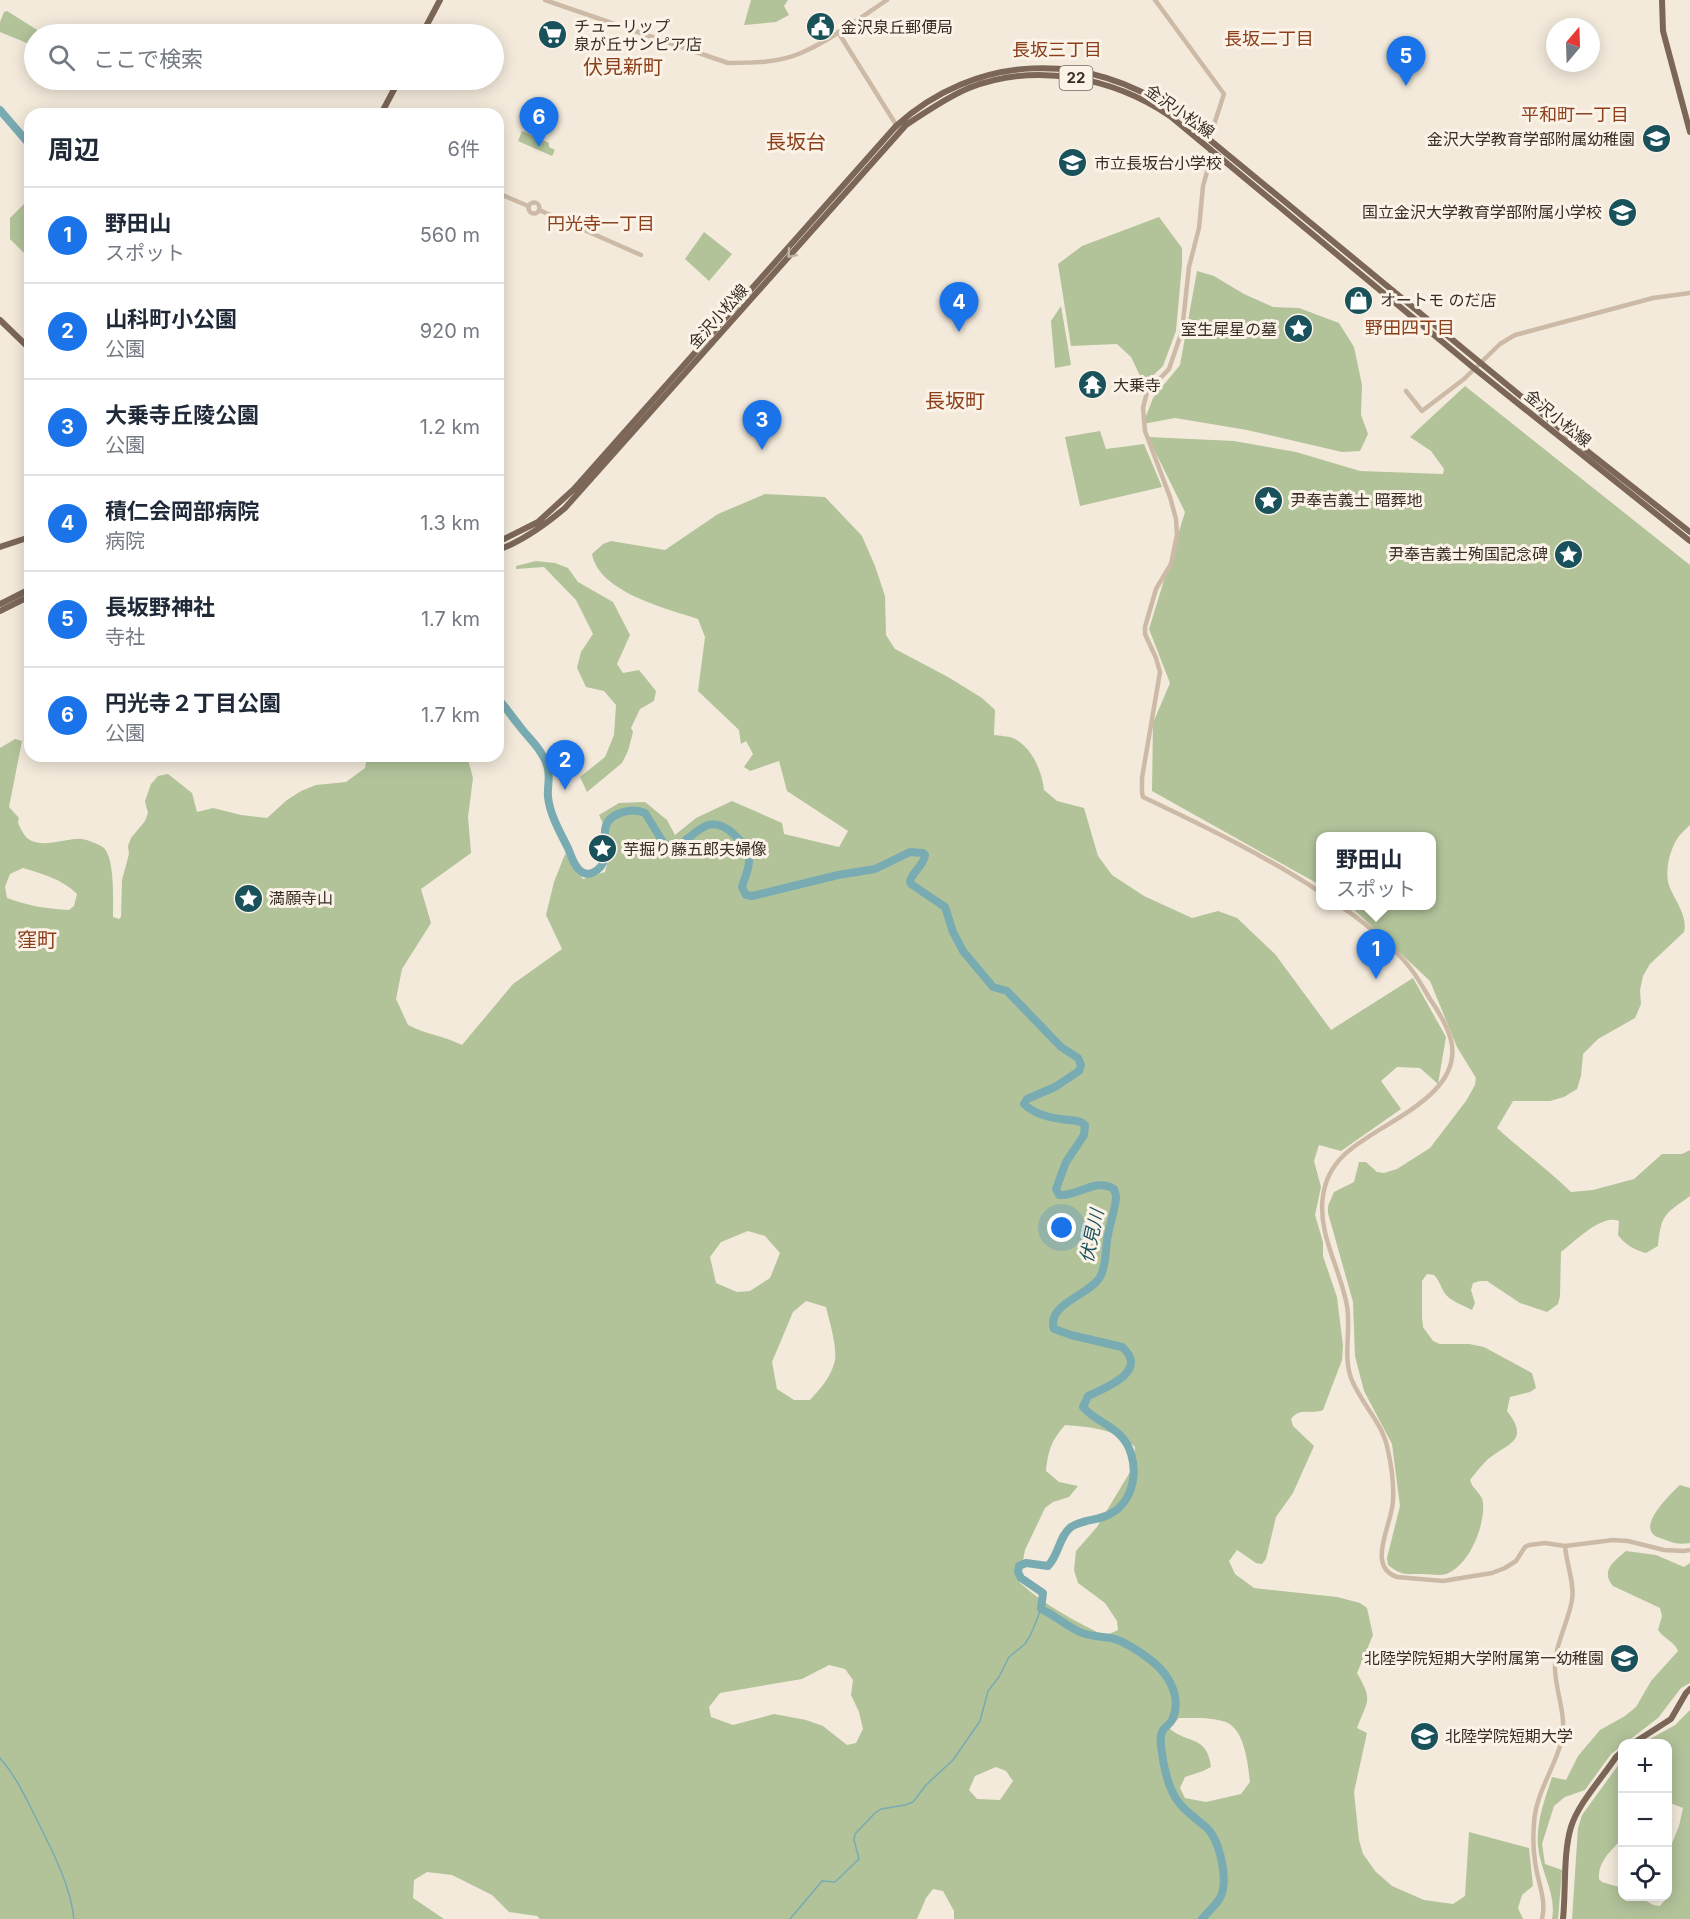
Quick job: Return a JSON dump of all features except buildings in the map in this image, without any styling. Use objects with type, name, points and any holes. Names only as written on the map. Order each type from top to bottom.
[{"type":"main road","points":[[427,24],[440,0]]},
{"type":"main road","points":[[1662,0],[1663,31],[1690,132]]},
{"type":"main road","name":"金沢小松線","points":[[504,548],[542,527],[576,496],[907,116],[936,96],[963,84],[1005,72],[1043,68],[1085,72],[1132,87],[1154,97],[1209,139],[1478,366],[1690,532]]},
{"type":"main road","name":"金沢小松線","points":[[504,539],[538,522],[573,489],[898,128],[942,101],[970,88],[1017,77],[1062,76],[1116,87],[1170,116],[1690,541]]},
{"type":"main road","points":[[384,108],[394,90]]},
{"type":"main road","points":[[0,320],[24,343]]},
{"type":"main road","points":[[0,547],[24,539]]},
{"type":"main road","points":[[0,604],[24,592]]},
{"type":"main road","points":[[0,611],[24,599]]},
{"type":"main road","points":[[1638,1739],[1671,1719],[1690,1689]]},
{"type":"main road","points":[[1563,1919],[1567,1841],[1571,1828],[1581,1807],[1618,1755]]},
{"type":"street","points":[[545,0],[728,63],[755,63],[800,53],[838,32],[887,0]]},
{"type":"street","points":[[1155,0],[1224,94],[1209,139],[1211,158],[1203,186],[1199,228],[1189,267],[1182,331],[1169,369],[1147,392],[1143,408],[1145,431],[1173,506],[1177,535],[1171,564],[1156,589],[1145,627],[1145,634],[1160,672],[1142,778],[1142,793],[1143,797],[1234,840],[1316,889]]},
{"type":"street","points":[[838,32],[898,128]]},
{"type":"street","points":[[504,196],[528,206],[536,203],[539,210],[641,255]]},
{"type":"street","points":[[1406,392],[1422,411],[1478,366],[1500,344],[1515,335],[1530,329],[1653,298],[1690,293]]},
{"type":"street","points":[[1346,910],[1406,962],[1443,1019],[1452,1048],[1450,1063],[1442,1082],[1424,1100],[1350,1150],[1338,1162],[1329,1176],[1322,1203],[1326,1235],[1347,1305],[1348,1362],[1351,1377],[1361,1398],[1380,1427],[1388,1448],[1394,1500],[1381,1554],[1383,1564],[1388,1573],[1397,1578],[1443,1581],[1505,1568],[1516,1561],[1525,1547],[1529,1545],[1545,1543],[1564,1546],[1628,1541],[1664,1550],[1690,1550]]},
{"type":"street","points":[[1542,1919],[1544,1904],[1534,1862],[1534,1823],[1537,1802],[1562,1741],[1562,1703],[1555,1671],[1557,1652],[1573,1590],[1564,1546]]},
{"type":"green space","points":[[751,0],[788,0],[784,6],[789,15],[776,22],[744,25]]},
{"type":"green space","points":[[7,11],[28,24],[24,24],[24,42],[0,32],[0,22],[4,12]]},
{"type":"green space","points":[[522,131],[549,143],[549,147],[555,150],[552,156],[518,141]]},
{"type":"green space","points":[[24,204],[24,253],[10,239],[10,218]]},
{"type":"green space","points":[[1159,217],[1182,248],[1176,331],[1163,366],[1144,384],[1131,357],[1117,344],[1071,346],[1058,264],[1082,246]]},
{"type":"green space","points":[[704,232],[732,254],[709,281],[685,259]]},
{"type":"green space","points":[[1197,271],[1214,276],[1244,294],[1273,307],[1299,308],[1339,323],[1354,347],[1362,385],[1361,415],[1368,434],[1360,451],[1342,452],[1247,430],[1175,418],[1143,424],[1153,398],[1180,365]]},
{"type":"green space","points":[[1061,306],[1071,365],[1055,368],[1051,321]]},
{"type":"green space","points":[[1465,386],[1690,565],[1690,825],[1674,844],[1667,870],[1670,888],[1683,915],[1684,932],[1650,964],[1643,976],[1640,990],[1641,1004],[1635,1018],[1598,1039],[1583,1054],[1577,1089],[1564,1097],[1550,1101],[1513,1101],[1497,1128],[1571,1192],[1593,1190],[1634,1179],[1662,1154],[1682,1154],[1690,1150],[1690,1196],[1666,1216],[1661,1227],[1658,1246],[1646,1253],[1630,1247],[1618,1235],[1619,1221],[1612,1220],[1597,1225],[1561,1252],[1560,1296],[1558,1304],[1547,1312],[1520,1303],[1487,1281],[1473,1283],[1471,1290],[1475,1303],[1472,1310],[1449,1298],[1434,1275],[1427,1274],[1422,1281],[1423,1327],[1433,1341],[1440,1344],[1469,1344],[1484,1347],[1532,1373],[1536,1388],[1530,1392],[1510,1397],[1507,1411],[1517,1430],[1516,1436],[1508,1446],[1486,1461],[1470,1480],[1483,1500],[1481,1523],[1474,1544],[1462,1563],[1454,1570],[1437,1575],[1401,1573],[1388,1565],[1387,1558],[1400,1506],[1392,1444],[1364,1391],[1355,1356],[1353,1302],[1328,1213],[1328,1206],[1334,1192],[1354,1182],[1359,1162],[1366,1162],[1377,1172],[1384,1173],[1397,1169],[1430,1148],[1466,1101],[1475,1085],[1476,1078],[1457,1047],[1430,981],[1354,910],[1436,910],[1436,832],[1316,832],[1316,883],[1152,791],[1153,723],[1170,683],[1149,629],[1185,512],[1148,437],[1234,441],[1296,452],[1360,471],[1443,474],[1444,469],[1431,451],[1410,437]]},
{"type":"green space","points":[[1100,431],[1106,449],[1144,444],[1162,487],[1080,506],[1065,437]]},
{"type":"green space","points":[[765,494],[825,497],[862,536],[885,596],[886,635],[895,649],[948,677],[982,698],[995,710],[994,735],[1013,738],[1026,747],[1035,760],[1044,790],[1057,801],[1084,808],[1098,856],[1112,875],[1144,896],[1192,918],[1218,911],[1237,918],[1275,954],[1331,1030],[1413,978],[1446,1037],[1438,1084],[1420,1068],[1397,1067],[1381,1081],[1401,1109],[1341,1151],[1319,1145],[1314,1161],[1321,1187],[1315,1215],[1323,1242],[1323,1256],[1337,1297],[1343,1346],[1342,1360],[1323,1410],[1298,1413],[1291,1419],[1293,1426],[1314,1446],[1293,1493],[1276,1517],[1266,1559],[1262,1564],[1256,1563],[1237,1550],[1229,1561],[1235,1574],[1254,1588],[1337,1597],[1360,1603],[1367,1608],[1373,1635],[1357,1673],[1365,1689],[1367,1700],[1357,1728],[1367,1733],[1354,1792],[1359,1840],[1363,1854],[1376,1872],[1392,1886],[1424,1900],[1453,1904],[1465,1896],[1469,1832],[1529,1848],[1533,1886],[1522,1895],[1518,1908],[1523,1919],[954,1919],[954,1911],[943,1891],[933,1889],[926,1898],[917,1919],[540,1919],[537,1916],[509,1912],[492,1895],[452,1875],[427,1872],[414,1880],[413,1898],[444,1919],[0,1919],[0,748],[15,739],[22,741],[9,807],[19,818],[18,823],[22,831],[34,842],[50,843],[82,839],[104,848],[108,854],[112,871],[113,917],[119,919],[121,917],[122,880],[129,854],[128,846],[131,838],[145,821],[148,813],[145,801],[151,784],[158,776],[168,774],[192,793],[197,812],[213,808],[267,818],[301,791],[316,785],[346,782],[365,768],[366,762],[469,762],[473,778],[468,817],[471,853],[421,889],[431,923],[402,969],[396,999],[408,1025],[462,1045],[513,984],[562,949],[546,915],[554,882],[565,854],[583,879],[605,872],[612,843],[599,815],[619,803],[645,802],[667,820],[675,835],[696,818],[732,801],[782,823],[784,834],[839,847],[848,831],[787,791],[779,761],[750,771],[744,767],[753,754],[746,741],[741,744],[739,730],[698,691],[705,637],[698,619],[652,604],[620,588],[607,579],[597,567],[592,554],[603,544],[611,541],[665,550],[718,514]],"holes":[[[23,868],[59,881],[71,889],[77,894],[74,906],[69,910],[53,909],[7,898],[5,887],[10,874]],[[748,1231],[765,1236],[780,1253],[770,1278],[750,1291],[737,1292],[716,1283],[710,1257],[721,1242]],[[806,1301],[826,1307],[833,1336],[835,1358],[832,1369],[810,1400],[794,1400],[777,1389],[772,1362],[793,1312]],[[1065,1425],[1102,1430],[1120,1436],[1135,1447],[1133,1467],[1097,1527],[1076,1551],[1074,1570],[1078,1583],[1105,1603],[1117,1621],[1118,1630],[1105,1636],[1049,1605],[1019,1582],[1025,1550],[1045,1508],[1053,1502],[1069,1497],[1078,1486],[1059,1482],[1046,1471],[1053,1441]],[[829,1665],[845,1669],[853,1680],[851,1695],[859,1712],[863,1729],[856,1743],[847,1745],[823,1726],[774,1714],[733,1725],[711,1717],[709,1707],[720,1693],[802,1679]],[[1179,1718],[1215,1719],[1232,1726],[1241,1740],[1247,1758],[1250,1782],[1241,1794],[1206,1802],[1185,1798],[1180,1788],[1185,1777],[1211,1767],[1209,1757],[1201,1745],[1169,1728]],[[996,1767],[1006,1771],[1013,1781],[1000,1800],[977,1799],[969,1790],[975,1776]]]},
{"type":"green space","points":[[536,561],[555,563],[568,568],[578,582],[613,602],[630,635],[617,664],[623,673],[639,670],[656,691],[654,701],[640,709],[631,728],[633,732],[622,763],[587,792],[580,777],[605,757],[614,735],[616,705],[604,691],[586,687],[577,668],[581,652],[593,634],[576,600],[544,567],[516,569],[516,566]]},
{"type":"green space","points":[[1680,1485],[1690,1488],[1690,1543],[1686,1544],[1673,1543],[1656,1536],[1652,1533],[1650,1526],[1660,1506]]},
{"type":"green space","points":[[1626,1551],[1656,1555],[1684,1567],[1690,1563],[1690,1683],[1681,1688],[1658,1718],[1631,1739],[1618,1739],[1618,1749],[1611,1754],[1585,1790],[1565,1797],[1554,1806],[1542,1844],[1545,1864],[1562,1870],[1558,1919],[1552,1919],[1552,1901],[1539,1855],[1538,1828],[1552,1777],[1566,1780],[1578,1756],[1600,1730],[1636,1707],[1651,1681],[1678,1651],[1658,1630],[1662,1616],[1660,1608],[1613,1586],[1609,1581],[1608,1571]]},
{"type":"green space","points":[[1690,1710],[1690,1919],[1572,1919],[1578,1828],[1582,1815],[1618,1766],[1618,1843],[1603,1862],[1599,1879],[1618,1887],[1618,1901],[1646,1901],[1660,1906],[1664,1901],[1672,1901],[1672,1843],[1683,1808],[1672,1804],[1672,1739],[1650,1739],[1675,1725]]},
{"type":"waterway","name":"伏見川","points":[[0,110],[24,138]]},
{"type":"waterway","name":"伏見川","points":[[504,706],[545,759],[549,773],[548,797],[551,810],[574,863],[580,871],[589,874],[601,867],[606,854],[606,825],[614,816],[626,811],[645,813],[663,842],[672,848],[708,825],[721,826],[734,834],[740,840],[749,859],[742,887],[746,895],[752,896],[838,875],[875,869],[910,852],[923,853],[925,855],[923,862],[911,878],[911,884],[945,907],[953,932],[963,951],[993,987],[1007,991],[1061,1047],[1078,1058],[1081,1065],[1079,1071],[1055,1087],[1027,1099],[1024,1104],[1041,1114],[1077,1121],[1085,1125],[1084,1135],[1066,1162],[1056,1189],[1059,1195],[1100,1185],[1114,1189],[1115,1192],[1116,1198],[1104,1267],[1100,1277],[1062,1306],[1053,1320],[1054,1329],[1122,1347],[1129,1356],[1131,1364],[1122,1378],[1088,1396],[1083,1407],[1116,1431],[1127,1444],[1131,1454],[1133,1477],[1126,1499],[1119,1507],[1110,1514],[1071,1527],[1064,1535],[1055,1557],[1048,1566],[1026,1563],[1019,1566],[1018,1572],[1021,1578],[1043,1593],[1041,1609],[1084,1634],[1111,1638],[1132,1647],[1160,1668],[1171,1684],[1176,1708],[1161,1738],[1167,1778],[1180,1804],[1212,1834],[1222,1862],[1223,1891],[1220,1898],[1202,1919]]},
{"type":"waterway","points":[[790,1919],[822,1881],[835,1882],[859,1859],[854,1840],[855,1834],[875,1813],[881,1809],[913,1802],[926,1785],[953,1760],[980,1721],[988,1691],[999,1677],[1009,1657],[1025,1644],[1041,1609]]},
{"type":"waterway","points":[[0,1758],[19,1785],[53,1852],[64,1878],[74,1919]]},
{"type":"place","name":"金沢泉丘郵便局","points":[[820,27]]},
{"type":"place","name":"チューリップ 泉が丘サンピア店","points":[[553,35]]},
{"type":"place","name":"長坂野神社","points":[[1406,86]]},
{"type":"place","name":"金沢大学教育学部附属幼稚園","points":[[1656,139]]},
{"type":"place","name":"円光寺２丁目公園","points":[[539,147]]},
{"type":"place","name":"市立長坂台小学校","points":[[1073,163]]},
{"type":"place","name":"国立金沢大学教育学部附属小学校","points":[[1623,212]]},
{"type":"place","name":"オートモ のだ店","points":[[1359,300]]},
{"type":"place","name":"室生犀星の墓","points":[[1298,329]]},
{"type":"place","name":"積仁会岡部病院","points":[[959,332]]},
{"type":"place","name":"大乗寺","points":[[1092,385]]},
{"type":"place","name":"大乗寺丘陵公園","points":[[762,450]]},
{"type":"place","name":"尹奉吉義士 暗葬地","points":[[1269,500]]},
{"type":"place","name":"尹奉吉義士殉国記念碑","points":[[1569,554]]},
{"type":"place","name":"山科町小公園","points":[[565,790]]},
{"type":"place","name":"芋掘り藤五郎夫婦像","points":[[602,849]]},
{"type":"place","name":"満願寺山","points":[[248,898]]},
{"type":"place","name":"野田山","points":[[1376,979]]},
{"type":"place","name":"北陸学院短期大学附属第一幼稚園","points":[[1625,1658]]},
{"type":"place","name":"北陸学院短期大学","points":[[1424,1736]]},
{"type":"district","name":"長坂二丁目","points":[[1269,39]]},
{"type":"district","name":"長坂三丁目","points":[[1057,50]]},
{"type":"district","name":"伏見新町","points":[[623,67]]},
{"type":"district","name":"平和町一丁目","points":[[1575,115]]},
{"type":"district","name":"長坂台","points":[[796,142]]},
{"type":"district","name":"円光寺一丁目","points":[[601,224]]},
{"type":"district","name":"野田四丁目","points":[[1410,328]]},
{"type":"district","name":"長坂町","points":[[955,401]]},
{"type":"district","name":"窪町","points":[[37,940]]}]
